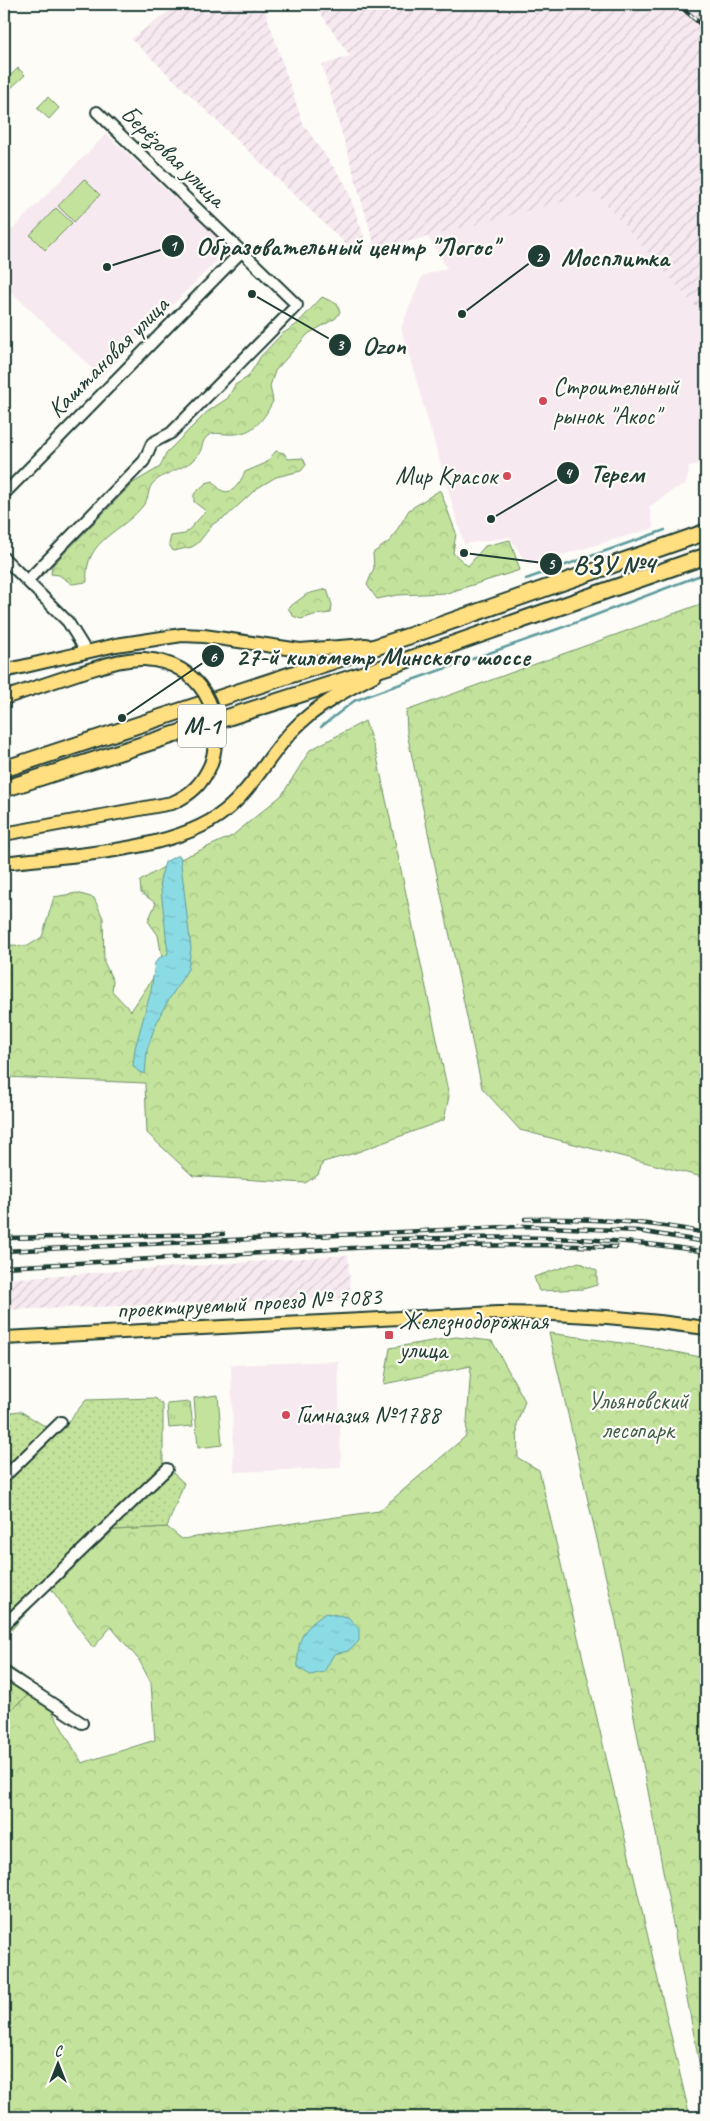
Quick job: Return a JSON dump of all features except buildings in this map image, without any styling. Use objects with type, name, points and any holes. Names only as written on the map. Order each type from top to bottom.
[{"type":"highway","name":"М-1","points":[[4,769],[412,635],[706,532]]},
{"type":"highway","name":"М-1","points":[[4,789],[401,662],[706,556]]},
{"type":"main road","points":[[4,671],[86,651],[182,635],[204,636],[300,650],[352,647],[412,635]]},
{"type":"main road","points":[[4,698],[79,672],[142,659],[171,665],[184,672],[205,693],[216,720],[218,735],[212,764],[198,787],[188,796],[172,803],[4,834]]},
{"type":"main road","points":[[4,863],[135,846],[185,835],[202,826],[233,804],[302,721],[343,692],[401,662]]},
{"type":"main road","name":"проектируемый проезд № 7083","points":[[4,1338],[498,1313],[563,1313],[706,1328]]},
{"type":"street","name":"Берёзовая улица","points":[[27,581],[144,460],[152,443],[171,433],[297,305],[97,112]]},
{"type":"street","name":"Каштановая улица","points":[[4,494],[242,251]]},
{"type":"street","points":[[4,558],[68,622],[86,651]]},
{"type":"street","points":[[4,1477],[61,1422]]},
{"type":"street","points":[[4,1625],[167,1469]]},
{"type":"street","points":[[4,1672],[82,1723]]},
{"type":"shaded area","points":[[179,4],[263,4],[303,124],[346,185],[364,237],[352,250],[131,39]]},
{"type":"shaded area","points":[[314,4],[706,4],[706,319],[596,193],[376,250],[322,65],[350,56]]},
{"type":"shaded area","points":[[106,134],[229,248],[101,377],[4,285],[4,238]]},
{"type":"shaded area","name":"Строительный рынок \"Акос\"","points":[[596,192],[706,319],[706,461],[688,467],[689,472],[685,485],[676,488],[649,507],[654,528],[527,565],[510,537],[464,544],[401,328],[422,276],[447,268],[427,236]]},
{"type":"shaded area","points":[[348,1255],[351,1298],[4,1310],[4,1279]]},
{"type":"shaded area","name":"Гимназия №1788","points":[[338,1361],[341,1468],[234,1472],[231,1365]]},
{"type":"green space","points":[[18,68],[25,75],[10,89],[4,82]]},
{"type":"green space","points":[[48,97],[59,108],[49,119],[37,108]]},
{"type":"green space","points":[[84,179],[100,195],[74,222],[58,206]]},
{"type":"green space","points":[[56,208],[72,223],[45,250],[30,235]]},
{"type":"green space","points":[[322,297],[337,304],[340,312],[336,318],[308,334],[275,371],[270,386],[273,401],[260,421],[243,433],[215,433],[209,435],[205,439],[200,453],[194,460],[153,483],[145,503],[127,522],[107,537],[91,555],[87,567],[87,582],[72,584],[59,575],[51,574],[52,566],[133,483],[160,467],[166,453],[207,412],[228,398],[235,385],[248,377],[261,356],[282,334],[296,325]]},
{"type":"green space","points":[[276,451],[284,453],[288,459],[303,458],[306,465],[301,471],[276,477],[256,489],[227,516],[213,524],[198,543],[192,547],[173,551],[169,544],[171,536],[185,534],[206,511],[194,502],[194,494],[206,483],[213,481],[223,491],[232,490],[239,483],[245,472],[266,463]]},
{"type":"green space","points":[[440,490],[456,533],[453,553],[468,566],[485,546],[510,540],[520,570],[447,593],[397,595],[377,599],[367,585],[374,568],[373,553],[391,540],[409,510]]},
{"type":"green space","points":[[327,589],[332,605],[331,613],[301,619],[293,616],[288,608],[307,594]]},
{"type":"green space","points":[[706,602],[706,1178],[520,1130],[482,1088],[407,733],[406,711]]},
{"type":"green space","points":[[365,721],[377,757],[449,1096],[444,1120],[355,1153],[323,1162],[318,1175],[305,1183],[193,1176],[147,1133],[145,1083],[4,1077],[4,964],[9,959],[11,945],[28,946],[42,937],[54,897],[77,893],[94,898],[103,918],[104,962],[113,981],[112,991],[131,1011],[163,963],[158,935],[148,921],[156,903],[141,893],[140,881],[167,865],[232,836],[282,795],[310,750]]},
{"type":"green space","points":[[579,1262],[597,1271],[597,1285],[583,1289],[539,1291],[534,1277]]},
{"type":"green space","name":"Ульяновский лесопарк","points":[[549,1333],[644,1346],[706,1358],[706,2099],[616,1621]]},
{"type":"green space","points":[[456,1337],[492,1341],[525,1401],[517,1424],[518,1458],[539,1470],[690,2117],[4,2117],[4,1715],[38,1687],[82,1763],[155,1740],[151,1683],[139,1660],[111,1627],[93,1648],[50,1587],[114,1530],[167,1527],[182,1539],[379,1511],[466,1436],[471,1366],[384,1384],[390,1348]]},
{"type":"green space","points":[[218,1395],[222,1445],[198,1448],[194,1398]]},
{"type":"green space","points":[[155,1398],[163,1405],[163,1464],[184,1483],[167,1527],[114,1530],[50,1587],[4,1638],[4,1413],[20,1411],[58,1434],[86,1400]]},
{"type":"green space","points":[[190,1402],[193,1426],[169,1428],[167,1404]]},
{"type":"green space","points":[[4,1663],[38,1687],[4,1715]]},
{"type":"water","points":[[180,856],[191,949],[188,969],[162,1011],[154,1029],[147,1050],[145,1074],[139,1072],[133,1066],[135,1048],[151,991],[155,963],[159,958],[168,954],[160,880],[165,862]]},
{"type":"water","points":[[326,1613],[348,1617],[359,1629],[359,1641],[348,1651],[334,1654],[324,1672],[310,1675],[298,1667],[300,1641],[306,1629]]},
{"type":"waterway","points":[[526,579],[665,530]]},
{"type":"waterway","points":[[321,727],[354,701],[572,624],[706,573]]},
{"type":"railway","points":[[678,4],[706,29]]},
{"type":"railway","points":[[525,1219],[616,1221],[706,1233]]},
{"type":"railway","points":[[4,1251],[524,1226],[638,1231],[706,1242]]},
{"type":"railway","points":[[4,1238],[223,1234]]},
{"type":"railway","points":[[393,1239],[511,1237],[589,1239],[667,1246],[706,1252]]},
{"type":"railway","points":[[4,1267],[371,1247],[538,1245],[616,1247]]},
{"type":"place","name":"Образовательный центр \"Логос\"","points":[[107,267]]},
{"type":"place","name":"Ozon","points":[[252,294]]},
{"type":"place","name":"Мосплитка","points":[[462,314]]},
{"type":"place","name":"Строительный рынок \"Акос\"","points":[[543,401]]},
{"type":"place","name":"Мир Красок","points":[[507,476]]},
{"type":"place","name":"Терем","points":[[491,519]]},
{"type":"place","name":"ВЗУ №4","points":[[464,553]]},
{"type":"place","name":"27-й километр Минского шоссе","points":[[122,718]]},
{"type":"place","name":"Железнодорожная улица","points":[[389,1335]]},
{"type":"place","name":"Гимназия №1788","points":[[286,1415]]}]
